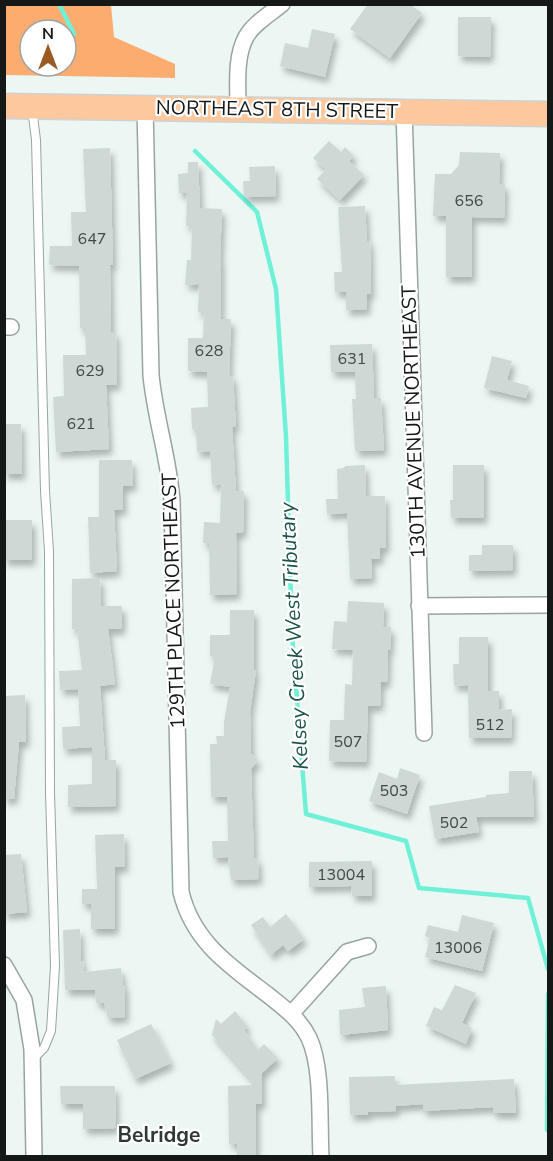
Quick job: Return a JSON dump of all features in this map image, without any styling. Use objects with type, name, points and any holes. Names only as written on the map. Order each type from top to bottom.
[{"type":"main road","name":"NORTHEAST 8TH STREET","points":[[4,106],[549,114]]},
{"type":"street","points":[[238,108],[239,59],[246,38],[253,27],[282,4]]},
{"type":"street","name":"129TH PLACE NORTHEAST","points":[[146,108],[154,406],[168,461],[172,501],[181,892],[185,910],[209,947],[229,966],[291,1014]]},
{"type":"street","name":"130TH AVENUE NORTHEAST","points":[[404,111],[424,732]]},
{"type":"street","points":[[419,606],[549,605]]},
{"type":"street","points":[[321,1156],[314,1050],[301,1024],[291,1014],[347,952],[368,946]]},
{"type":"street","points":[[4,965],[24,1000],[32,1060],[34,1156]]},
{"type":"lane","points":[[32,106],[36,140],[45,491],[49,551],[50,792],[55,966],[51,1031],[44,1048],[32,1060]]},
{"type":"shaded area","points":[[5,4],[111,5],[114,37],[175,64],[175,78],[78,76],[78,18],[18,18],[18,75],[5,75]]},
{"type":"building","points":[[368,4],[410,4],[422,13],[390,58],[350,29]]},
{"type":"building","points":[[458,17],[491,17],[490,57],[458,56]]},
{"type":"building","points":[[312,29],[335,34],[325,77],[280,66],[285,43],[308,48]]},
{"type":"building","points":[[329,141],[341,152],[345,147],[354,156],[349,161],[364,175],[340,200],[317,179],[326,169],[313,158]]},
{"type":"building","points":[[110,148],[113,265],[110,265],[111,332],[116,332],[117,385],[106,385],[109,449],[56,452],[53,397],[64,396],[63,355],[86,355],[85,328],[80,328],[79,266],[49,265],[50,246],[72,246],[71,212],[86,212],[83,149]]},
{"type":"building","points":[[460,152],[500,153],[499,184],[505,184],[504,218],[472,217],[472,277],[446,277],[446,216],[433,216],[435,174],[451,174],[459,165]]},
{"type":"building","points":[[188,162],[198,162],[200,208],[222,209],[221,319],[231,319],[229,376],[233,376],[236,427],[232,427],[236,491],[244,491],[243,533],[236,533],[237,594],[210,595],[209,543],[203,543],[204,522],[220,523],[221,484],[212,485],[210,451],[197,452],[196,429],[192,429],[191,408],[208,407],[207,372],[188,371],[188,338],[203,338],[204,312],[198,312],[199,284],[185,285],[187,260],[191,260],[192,226],[186,226],[187,193],[179,193],[178,174],[188,173]]},
{"type":"building","points":[[275,166],[276,196],[244,197],[243,181],[250,181],[249,167]]},
{"type":"building","points":[[365,206],[367,241],[370,241],[371,294],[367,294],[367,309],[346,310],[346,292],[335,292],[334,272],[342,272],[338,207]]},
{"type":"building","points":[[372,344],[374,398],[381,398],[384,450],[355,451],[352,399],[356,399],[355,372],[331,372],[330,345]]},
{"type":"building","points":[[492,356],[512,361],[507,380],[529,386],[526,398],[484,388]]},
{"type":"building","points":[[4,424],[21,424],[22,474],[4,474]]},
{"type":"building","points":[[99,460],[132,460],[133,486],[123,486],[123,510],[114,510],[117,571],[90,573],[88,517],[99,517]]},
{"type":"building","points":[[365,465],[366,496],[385,496],[386,548],[380,548],[380,559],[371,559],[372,578],[350,579],[347,513],[327,514],[326,499],[338,499],[337,469],[345,466]]},
{"type":"building","points":[[453,465],[484,465],[484,518],[451,518]]},
{"type":"building","points":[[4,520],[32,520],[32,560],[4,560]]},
{"type":"building","points":[[482,545],[513,545],[513,570],[469,571],[469,555],[482,555]]},
{"type":"building","points":[[100,578],[101,606],[122,606],[122,629],[108,629],[115,684],[100,686],[105,760],[116,760],[116,806],[68,807],[68,785],[92,784],[92,747],[63,749],[62,727],[80,726],[78,689],[60,690],[59,671],[82,670],[77,629],[72,629],[72,579]]},
{"type":"building","points":[[348,601],[384,603],[383,627],[391,627],[387,682],[381,682],[380,706],[368,706],[366,762],[329,761],[330,720],[344,720],[345,684],[352,685],[353,650],[332,649],[334,621],[347,622]]},
{"type":"building","points":[[230,610],[254,610],[254,670],[256,670],[250,712],[251,754],[258,760],[251,769],[254,858],[258,858],[259,879],[231,880],[228,857],[213,858],[212,841],[228,841],[227,797],[211,797],[210,744],[217,744],[216,736],[224,736],[230,687],[210,684],[215,656],[210,656],[210,635],[230,635]]},
{"type":"building","points":[[459,637],[488,637],[488,691],[499,691],[499,710],[512,709],[511,738],[469,738],[468,685],[454,686],[453,664],[459,664]]},
{"type":"building","points":[[25,695],[26,742],[19,742],[14,799],[4,799],[4,696]]},
{"type":"building","points":[[400,768],[420,775],[407,814],[369,801],[379,772],[397,779]]},
{"type":"building","points":[[509,771],[532,771],[534,817],[476,817],[479,832],[435,839],[429,806],[509,793]]},
{"type":"building","points":[[124,834],[125,867],[115,867],[115,929],[91,929],[91,904],[82,904],[82,889],[97,889],[95,835]]},
{"type":"building","points":[[21,854],[27,912],[4,914],[4,855]]},
{"type":"building","points":[[372,861],[372,896],[352,896],[351,886],[309,887],[309,862]]},
{"type":"building","points":[[286,914],[304,939],[288,951],[283,945],[271,955],[251,925],[263,917],[270,927]]},
{"type":"building","points":[[462,915],[494,923],[482,971],[425,957],[430,938],[425,936],[428,925],[458,932]]},
{"type":"building","points":[[80,929],[81,961],[83,961],[84,972],[121,968],[123,986],[125,985],[125,1017],[108,1018],[104,1003],[96,1003],[95,990],[65,990],[63,930]]},
{"type":"building","points":[[455,985],[476,993],[462,1023],[472,1028],[466,1044],[426,1026],[434,1007],[442,1010]]},
{"type":"building","points":[[386,986],[388,1030],[340,1035],[339,1010],[365,1007],[362,988]]},
{"type":"building","points":[[235,1011],[247,1026],[244,1030],[258,1050],[264,1044],[278,1058],[262,1073],[262,1104],[256,1104],[256,1156],[237,1156],[237,1143],[229,1144],[228,1086],[256,1085],[212,1035],[216,1019],[221,1024]]},
{"type":"building","points":[[151,1024],[171,1063],[135,1079],[117,1040]]},
{"type":"building","points":[[395,1076],[395,1085],[514,1079],[516,1113],[493,1113],[493,1107],[423,1111],[423,1104],[396,1106],[396,1111],[350,1115],[349,1077]]},
{"type":"building","points":[[60,1086],[115,1086],[116,1128],[83,1129],[83,1104],[61,1104]]},
{"type":"waterway","name":"Kelsey Creek West Tributary","points":[[59,4],[66,18]]},
{"type":"waterway","name":"Kelsey Creek West Tributary","points":[[195,151],[257,212],[276,289],[286,437],[292,635],[306,814],[406,841],[419,888],[528,898],[548,969]]},
{"type":"waterway","name":"Kelsey Creek West Tributary","points":[[547,1130],[548,994]]},
{"type":"district","name":"Belridge","points":[[159,1135]]}]
